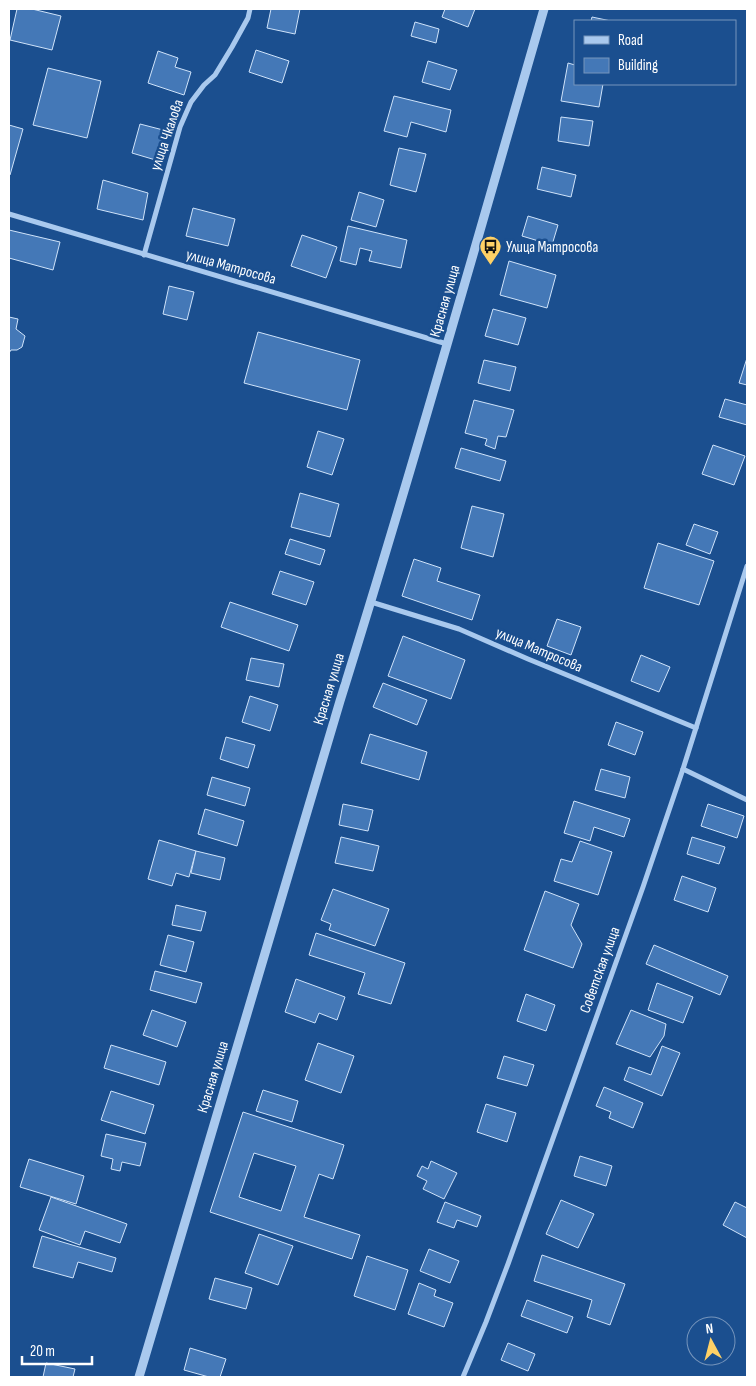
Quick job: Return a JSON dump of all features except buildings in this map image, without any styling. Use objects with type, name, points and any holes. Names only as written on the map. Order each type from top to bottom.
[{"type":"street","name":"улица Чкалова","points":[[144,255],[180,127],[191,102],[204,85],[215,75],[224,61],[248,18],[250,9]]},
{"type":"street","name":"Красная улица","points":[[139,1377],[334,720],[371,602],[544,9]]},
{"type":"street","name":"улица Матросова","points":[[9,214],[447,344]]},
{"type":"street","name":"Советская улица","points":[[463,1377],[498,1289],[643,887],[683,769],[747,566]]},
{"type":"street","name":"улица Матросова","points":[[371,602],[459,629],[696,728]]},
{"type":"street","points":[[683,769],[747,800]]},
{"type":"place","name":"Улица Матросова","points":[[490,266]]}]
